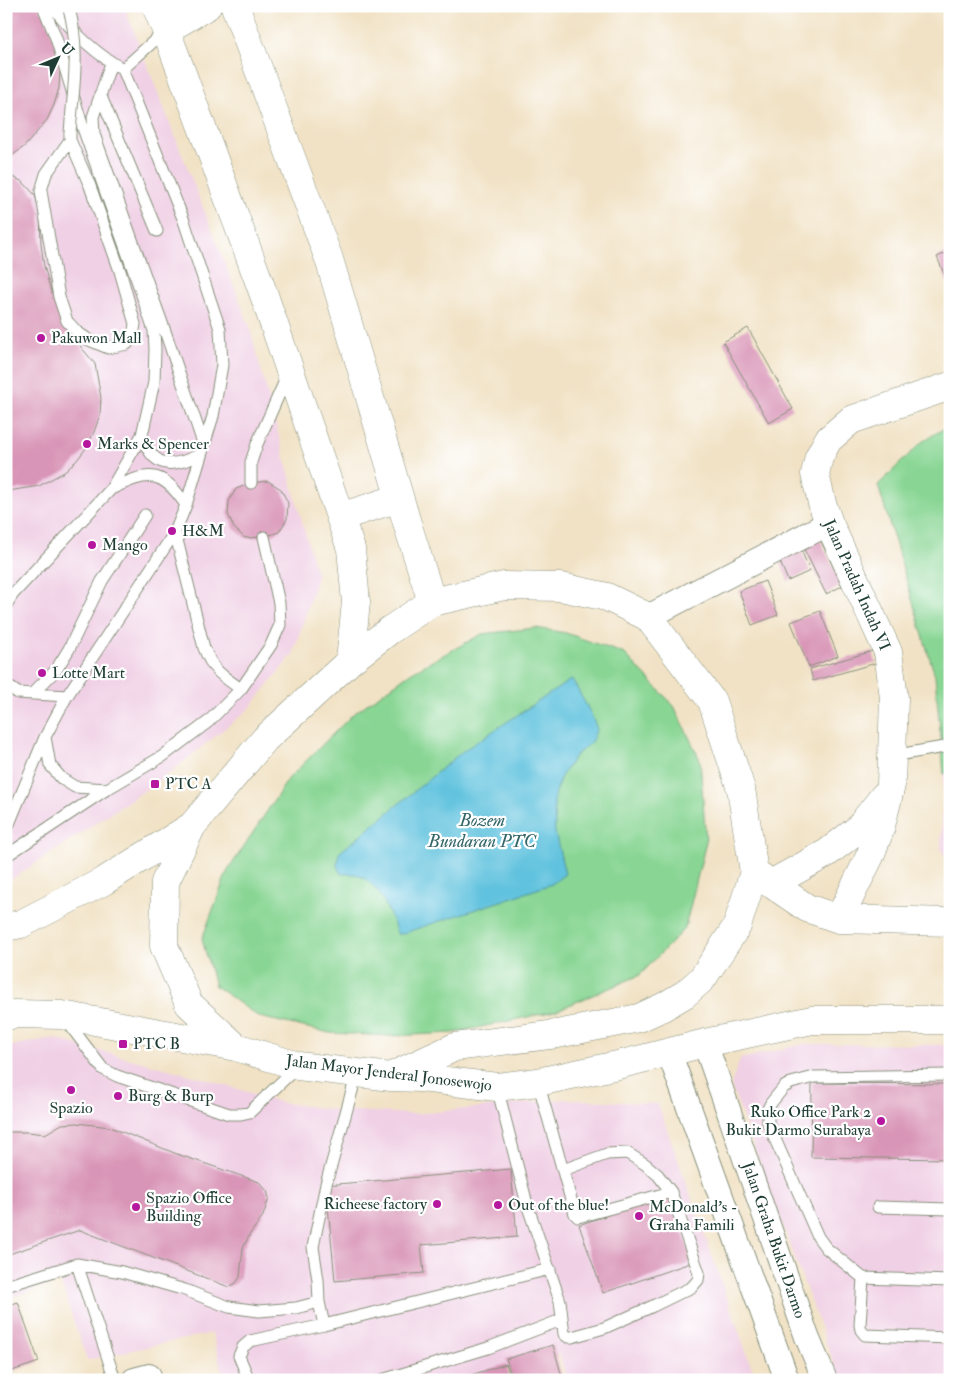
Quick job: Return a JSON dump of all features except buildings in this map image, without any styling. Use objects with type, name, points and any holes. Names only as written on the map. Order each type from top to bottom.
[{"type":"main road","points":[[207,6],[161,18],[264,294],[351,549],[356,602],[350,661]]},
{"type":"main road","points":[[235,6],[329,259],[399,498],[432,602]]},
{"type":"main road","name":"Jalan Pradah Indah VI","points":[[839,919],[870,856],[880,830],[890,789],[894,698],[888,652],[829,523],[815,474],[819,457],[828,440],[851,420],[950,386]]},
{"type":"main road","points":[[340,517],[399,498]]},
{"type":"main road","points":[[236,1047],[189,1004],[164,946],[165,882],[192,826],[266,738],[350,661],[390,630],[432,602],[504,586],[560,587],[606,597],[648,618],[712,701],[741,790],[763,878],[807,908],[839,919],[950,922]]},
{"type":"main road","points":[[391,1077],[455,1047],[557,1034],[639,1018],[663,1007],[685,994],[702,979],[737,926],[763,878],[827,853],[858,829],[890,789]]},
{"type":"main road","points":[[6,927],[21,924],[104,880],[192,826]]},
{"type":"main road","name":"Jalan Mayor Jenderal Jonosewojo","points":[[6,1016],[15,1014],[62,1015],[236,1047],[298,1066],[497,1087],[538,1082],[618,1065],[705,1043],[812,1020],[950,1020]]},
{"type":"street","points":[[648,618],[829,523]]},
{"type":"street","name":"Jalan Graha Bukit Darmo","points":[[705,1043],[807,1337],[825,1380]]},
{"type":"street","points":[[669,1052],[787,1380]]},
{"type":"lane","points":[[6,605],[13,594],[111,489],[142,435],[154,382],[154,331],[84,131],[56,38],[43,6]]},
{"type":"lane","points":[[6,830],[10,816],[45,737],[67,696],[174,532],[186,505],[213,416],[222,365],[220,329],[184,221],[123,70],[111,63],[67,24],[52,6]]},
{"type":"lane","points":[[68,6],[72,20],[76,54],[70,136],[120,271],[135,324],[133,336],[126,344],[108,348],[89,340],[77,332],[67,321],[59,297],[41,190],[46,174],[70,136]]},
{"type":"lane","points":[[123,70],[161,18]]},
{"type":"lane","points":[[111,63],[93,118],[94,134],[166,334],[203,450]]},
{"type":"lane","points":[[100,94],[157,231]]},
{"type":"lane","points":[[251,482],[251,462],[254,453],[290,370]]},
{"type":"lane","points":[[142,435],[150,455],[158,461],[174,464],[181,463],[203,450]]},
{"type":"lane","points":[[111,489],[132,480],[154,476],[166,483],[186,505]]},
{"type":"lane","points":[[32,694],[56,670],[69,649],[102,582],[145,515]]},
{"type":"lane","points":[[174,532],[204,648],[210,663],[220,674],[241,689]]},
{"type":"lane","points":[[6,856],[107,789],[164,756],[208,722],[241,689],[271,645],[280,624],[279,603],[264,537]]},
{"type":"lane","points":[[6,685],[18,693],[67,696]]},
{"type":"lane","points":[[45,737],[50,765],[62,779],[75,787],[107,789]]},
{"type":"lane","points":[[892,756],[950,746]]},
{"type":"lane","points":[[62,1015],[103,1069],[117,1076],[229,1114],[250,1112],[298,1066]]},
{"type":"lane","points":[[324,1325],[319,1302],[313,1247],[326,1184],[357,1072]]},
{"type":"lane","points":[[950,1075],[814,1076],[792,1083],[784,1088],[768,1109],[768,1123],[818,1237],[826,1248],[863,1278],[950,1281]]},
{"type":"lane","points":[[538,1082],[574,1214],[578,1217],[670,1192]]},
{"type":"lane","points":[[497,1087],[527,1204],[560,1302],[564,1334],[568,1337],[604,1328],[692,1287],[698,1280],[699,1273],[670,1192],[658,1175],[627,1153],[607,1154],[563,1170]]},
{"type":"lane","points":[[878,1207],[950,1209]]},
{"type":"lane","points":[[6,1286],[77,1264],[122,1272],[185,1290],[229,1307],[259,1311],[296,1308],[319,1302]]},
{"type":"lane","points":[[77,1264],[116,1380]]},
{"type":"lane","points":[[249,1380],[239,1356],[243,1347],[250,1341],[324,1325],[341,1319],[550,1268]]},
{"type":"lane","points":[[863,1278],[860,1325],[865,1336],[950,1338]]},
{"type":"lane","points":[[382,1380],[488,1348],[561,1320]]},
{"type":"shaded area","points":[[6,6],[124,6],[249,325],[317,577],[293,654],[249,709],[163,778],[6,883]]},
{"type":"shaded area","points":[[950,772],[950,864],[941,849],[944,774]]},
{"type":"shaded area","points":[[52,1038],[209,1080],[283,1103],[336,1110],[415,1114],[567,1099],[658,1104],[756,1380],[567,1380],[559,1354],[477,1380],[224,1380],[212,1333],[87,1360],[60,1281],[6,1299],[6,1047]]},
{"type":"shaded area","points":[[804,1044],[950,1045],[950,1380],[840,1380],[731,1085],[740,1059]]},
{"type":"green space","points":[[950,425],[950,772],[944,774],[935,676],[878,485],[923,441]]},
{"type":"green space","points":[[536,628],[566,633],[625,654],[674,706],[700,760],[706,842],[685,928],[640,975],[555,1011],[453,1033],[391,1036],[330,1033],[259,1017],[215,986],[202,939],[227,872],[289,778],[353,714],[412,672],[482,634]]},
{"type":"water","name":"Bozem Bundaran PTC","points":[[572,679],[597,729],[591,742],[575,756],[560,778],[554,799],[555,832],[565,874],[552,884],[398,935],[384,902],[374,887],[358,875],[341,874],[337,866],[339,853],[463,751]]},
{"type":"place","name":"Pakuwon Mall","points":[[41,338]]},
{"type":"place","name":"Marks & Spencer","points":[[87,444]]},
{"type":"place","name":"H&M","points":[[172,531]]},
{"type":"place","name":"Mango","points":[[92,545]]},
{"type":"place","name":"Lotte Mart","points":[[42,673]]},
{"type":"place","name":"PTC A","points":[[155,784]]},
{"type":"place","name":"PTC B","points":[[123,1044]]},
{"type":"place","name":"Spazio","points":[[71,1090]]},
{"type":"place","name":"Burg & Burp","points":[[118,1096]]},
{"type":"place","name":"Ruko Office Park 2 Bukit Darmo Surabaya","points":[[881,1121]]},
{"type":"place","name":"Richeese factory","points":[[437,1204]]},
{"type":"place","name":"Out of the blue!","points":[[498,1205]]},
{"type":"place","name":"Spazio Office Building","points":[[136,1207]]},
{"type":"place","name":"McDonald's - Graha Famili","points":[[639,1216]]}]
